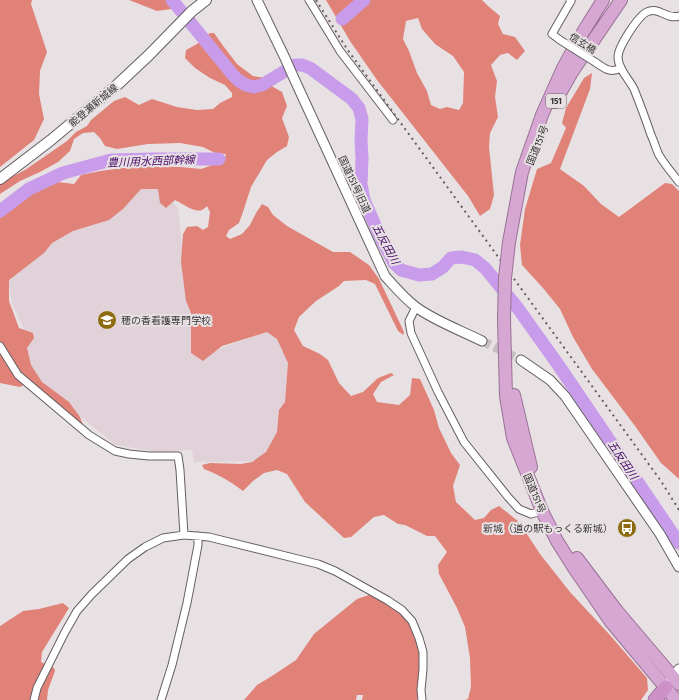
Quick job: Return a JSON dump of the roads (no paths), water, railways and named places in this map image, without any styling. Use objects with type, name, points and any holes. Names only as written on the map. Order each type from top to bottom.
[{"type":"highway","name":"国道151号","points":[[603,0],[562,68],[542,115],[522,172],[509,242],[505,278],[504,319],[506,396],[513,438],[542,512],[557,541],[607,616],[674,688]]},
{"type":"highway","name":"国道151号","points":[[514,213],[526,172],[541,132],[557,97],[572,72],[621,0]]},
{"type":"highway","name":"国道151号","points":[[504,319],[514,398],[532,471],[548,508],[580,563],[674,688]]},
{"type":"highway","points":[[655,700],[674,688]]},
{"type":"main road","name":"能登瀬新城線","points":[[0,179],[51,140],[117,85],[192,11],[206,0]]},
{"type":"street","name":"国道151号旧道","points":[[257,0],[385,276],[398,292],[416,308],[482,341]]},
{"type":"street","points":[[308,0],[340,51],[393,120]]},
{"type":"street","name":"信玄橋","points":[[570,0],[571,1],[552,34],[606,70],[613,71],[621,68]]},
{"type":"street","points":[[679,16],[669,16],[652,10],[646,12],[640,17],[620,47],[618,55],[618,61],[633,88],[659,154],[666,166],[679,182]]},
{"type":"street","points":[[416,308],[409,321],[411,333],[438,392],[464,442],[519,509],[531,514],[542,512]]},
{"type":"street","points":[[0,346],[18,375],[90,435],[115,451],[149,456],[178,456],[184,535]]},
{"type":"street","points":[[521,360],[550,380],[565,396],[660,534],[679,567]]},
{"type":"street","points":[[34,700],[38,688],[65,632],[77,611],[92,594],[128,559],[145,547],[163,538],[184,535],[209,536],[318,564],[335,571],[402,610],[412,621],[423,652],[421,690],[422,700]]},
{"type":"street","points":[[161,700],[172,665],[187,603],[198,546],[198,536]]},
{"type":"street","points":[[672,555],[679,571]]},
{"type":"waterway","name":"五反田川","points":[[172,0],[233,75],[246,85],[254,87],[262,85],[295,65],[302,65],[310,68],[352,99],[359,108],[362,119],[361,184],[364,200],[394,263],[401,270],[419,275],[432,274],[443,267],[451,258],[462,257],[475,260],[485,268],[517,307],[559,366],[679,543]]},
{"type":"waterway","name":"豊川用水西部幹線","points":[[342,19],[364,0]]},
{"type":"waterway","name":"豊川用水西部幹線","points":[[0,211],[29,189],[63,173],[111,160],[219,159]]},
{"type":"tunnel","points":[[482,341],[521,360]]},
{"type":"railway","points":[[316,0],[347,49],[661,481],[679,510]]},
{"type":"place","name":"穂の香看護専門学校","points":[[107,320]]},
{"type":"place","name":"新城（道の駅もっくる新城）","points":[[627,528]]}]
